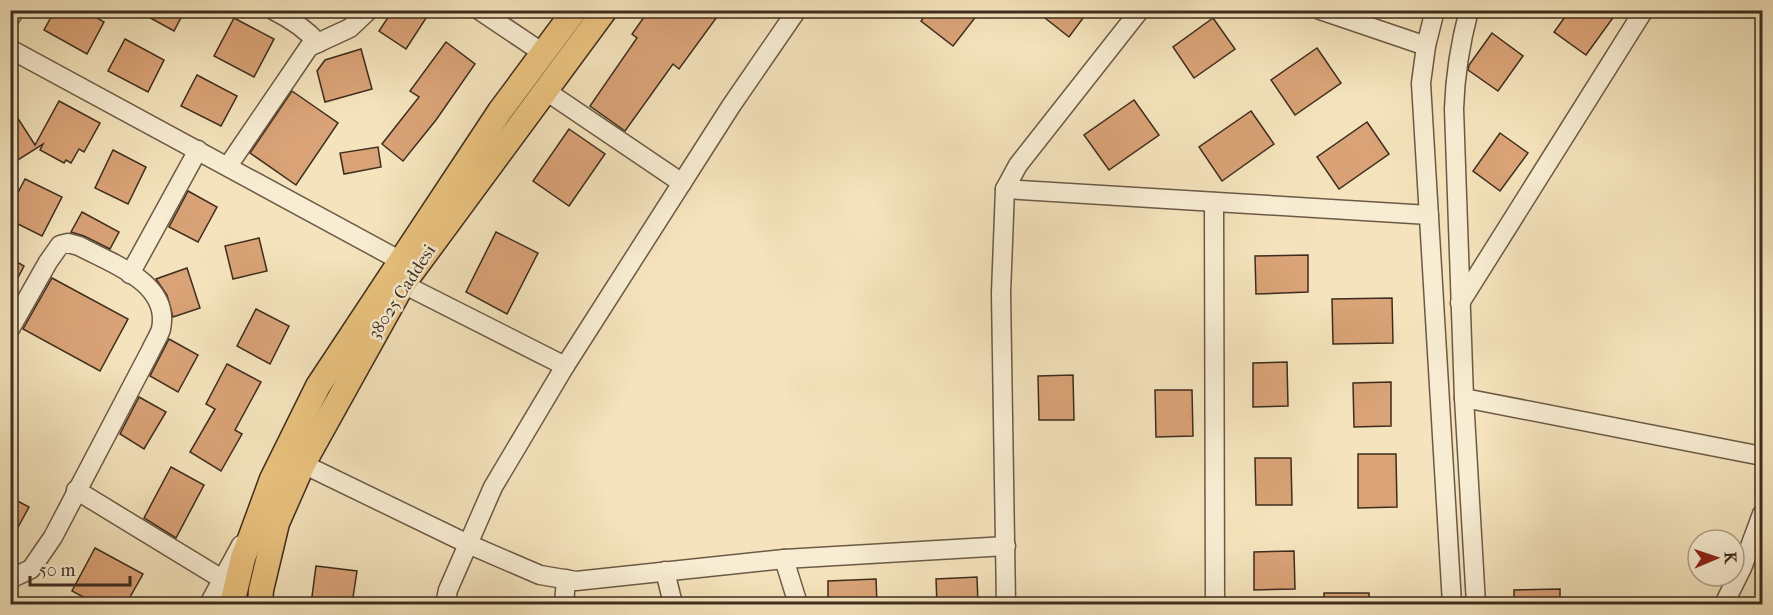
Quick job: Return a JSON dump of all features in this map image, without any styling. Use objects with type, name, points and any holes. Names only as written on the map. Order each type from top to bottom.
[{"type":"main road","name":"38025 Caddesi","points":[[260,604],[261,590],[277,523],[303,464],[402,272],[500,111],[575,10]]},
{"type":"main road","name":"38025 Caddesi","points":[[232,604],[243,558],[273,479],[318,386],[402,272],[546,91],[605,10]]},
{"type":"street","points":[[10,18],[15,10]]},
{"type":"street","points":[[273,10],[290,18],[309,32],[318,43]]},
{"type":"street","points":[[228,166],[309,47],[350,28],[369,10]]},
{"type":"street","points":[[479,10],[543,53]]},
{"type":"street","points":[[446,604],[448,590],[493,487],[565,366],[731,106],[797,10]]},
{"type":"street","points":[[1006,604],[1001,292],[1005,189],[1018,165],[1140,10]]},
{"type":"street","points":[[1320,10],[1426,46]]},
{"type":"street","points":[[1435,10],[1426,46],[1421,83],[1452,604]]},
{"type":"street","points":[[1469,10],[1459,54],[1454,110],[1464,398],[1476,604]]},
{"type":"street","points":[[1460,303],[1644,10]]},
{"type":"street","points":[[10,49],[228,166],[402,272],[565,366]]},
{"type":"street","points":[[546,91],[682,183]]},
{"type":"street","points":[[130,274],[198,150]]},
{"type":"street","points":[[1005,189],[1429,215]]},
{"type":"street","points":[[1215,202],[1215,604]]},
{"type":"street","points":[[10,329],[48,262],[60,245],[68,243],[79,246],[142,280],[152,289],[158,300],[161,316],[161,329],[53,537],[31,568],[10,579]]},
{"type":"street","points":[[1464,398],[1762,456]]},
{"type":"street","points":[[303,464],[468,544],[540,575],[576,581],[784,559],[1006,546]]},
{"type":"street","points":[[76,490],[222,579]]},
{"type":"street","points":[[208,604],[262,507]]},
{"type":"street","points":[[1724,604],[1742,568],[1762,514]]},
{"type":"street","points":[[784,559],[798,604]]},
{"type":"street","points":[[665,572],[673,604]]},
{"type":"street","points":[[564,604],[566,579]]},
{"type":"building","points":[[55,10],[84,10],[104,22],[87,54],[44,30]]},
{"type":"building","points":[[136,10],[185,10],[174,31]]},
{"type":"building","points":[[393,10],[422,10],[428,15],[406,49],[379,31]]},
{"type":"building","points":[[649,10],[722,10],[679,69],[673,64],[625,131],[590,106],[637,38],[632,34]]},
{"type":"building","points":[[929,10],[981,10],[953,46],[921,21]]},
{"type":"building","points":[[1035,10],[1089,10],[1069,37]]},
{"type":"building","points":[[1570,10],[1609,10],[1615,15],[1586,55],[1554,32]]},
{"type":"building","points":[[234,18],[274,39],[254,77],[214,56]]},
{"type":"building","points":[[1213,18],[1235,49],[1194,78],[1173,47]]},
{"type":"building","points":[[1492,33],[1523,56],[1498,91],[1468,70],[1469,65]]},
{"type":"building","points":[[125,39],[164,60],[148,92],[108,71]]},
{"type":"building","points":[[446,42],[475,64],[436,120],[403,161],[382,144],[419,97],[410,91]]},
{"type":"building","points":[[1317,48],[1341,83],[1295,115],[1271,80]]},
{"type":"building","points":[[361,49],[372,89],[325,102],[317,71],[325,60]]},
{"type":"building","points":[[197,75],[237,96],[221,126],[181,106]]},
{"type":"building","points":[[292,91],[338,123],[296,185],[250,153]]},
{"type":"building","points":[[1134,100],[1159,135],[1109,170],[1084,135]]},
{"type":"building","points":[[59,101],[100,123],[84,152],[79,149],[71,163],[66,160],[64,163],[40,150],[43,144],[10,165],[10,106],[35,145]]},
{"type":"building","points":[[1251,111],[1274,144],[1222,181],[1199,147]]},
{"type":"building","points":[[1367,122],[1389,154],[1339,189],[1317,157]]},
{"type":"building","points":[[569,129],[605,154],[569,206],[533,181]]},
{"type":"building","points":[[1500,133],[1528,153],[1500,191],[1473,171]]},
{"type":"building","points":[[378,147],[381,167],[344,174],[340,153]]},
{"type":"building","points":[[113,150],[146,167],[128,204],[95,188]]},
{"type":"building","points":[[25,179],[62,197],[42,236],[10,220],[10,208]]},
{"type":"building","points":[[188,191],[217,207],[198,242],[169,227]]},
{"type":"building","points":[[82,212],[119,232],[110,249],[71,232]]},
{"type":"building","points":[[496,232],[538,253],[507,314],[466,292]]},
{"type":"building","points":[[259,238],[267,271],[233,279],[225,246]]},
{"type":"building","points":[[1308,255],[1308,292],[1256,294],[1255,256]]},
{"type":"building","points":[[10,258],[24,266],[10,293]]},
{"type":"building","points":[[187,268],[200,308],[173,317],[167,295],[156,279]]},
{"type":"building","points":[[52,278],[128,319],[100,371],[23,329]]},
{"type":"building","points":[[1392,298],[1393,343],[1333,344],[1332,299]]},
{"type":"building","points":[[256,309],[289,326],[270,364],[237,346]]},
{"type":"building","points":[[169,339],[198,355],[178,392],[150,376]]},
{"type":"building","points":[[1287,362],[1288,406],[1253,407],[1253,363]]},
{"type":"building","points":[[227,364],[261,382],[235,430],[242,434],[221,471],[190,452],[215,409],[206,404]]},
{"type":"building","points":[[1073,375],[1074,420],[1039,420],[1038,376]]},
{"type":"building","points":[[1391,382],[1391,426],[1354,427],[1353,383]]},
{"type":"building","points":[[1155,390],[1192,390],[1193,436],[1156,437]]},
{"type":"building","points":[[139,397],[166,412],[144,449],[120,434]]},
{"type":"building","points":[[1358,454],[1396,454],[1397,507],[1358,508]]},
{"type":"building","points":[[1255,458],[1291,458],[1292,505],[1256,505]]},
{"type":"building","points":[[171,467],[204,485],[176,538],[144,518]]},
{"type":"building","points":[[10,497],[29,507],[10,542]]},
{"type":"building","points":[[95,548],[143,574],[126,604],[96,604],[72,591]]},
{"type":"building","points":[[1294,551],[1295,589],[1254,590],[1254,552]]},
{"type":"building","points":[[316,566],[357,571],[352,604],[311,604]]},
{"type":"building","points":[[977,577],[978,604],[937,604],[936,579]]},
{"type":"building","points":[[876,579],[877,604],[828,604],[828,581]]},
{"type":"building","points":[[1560,589],[1560,604],[1514,604],[1514,590]]},
{"type":"building","points":[[1324,593],[1369,593],[1369,604],[1324,604]]}]
